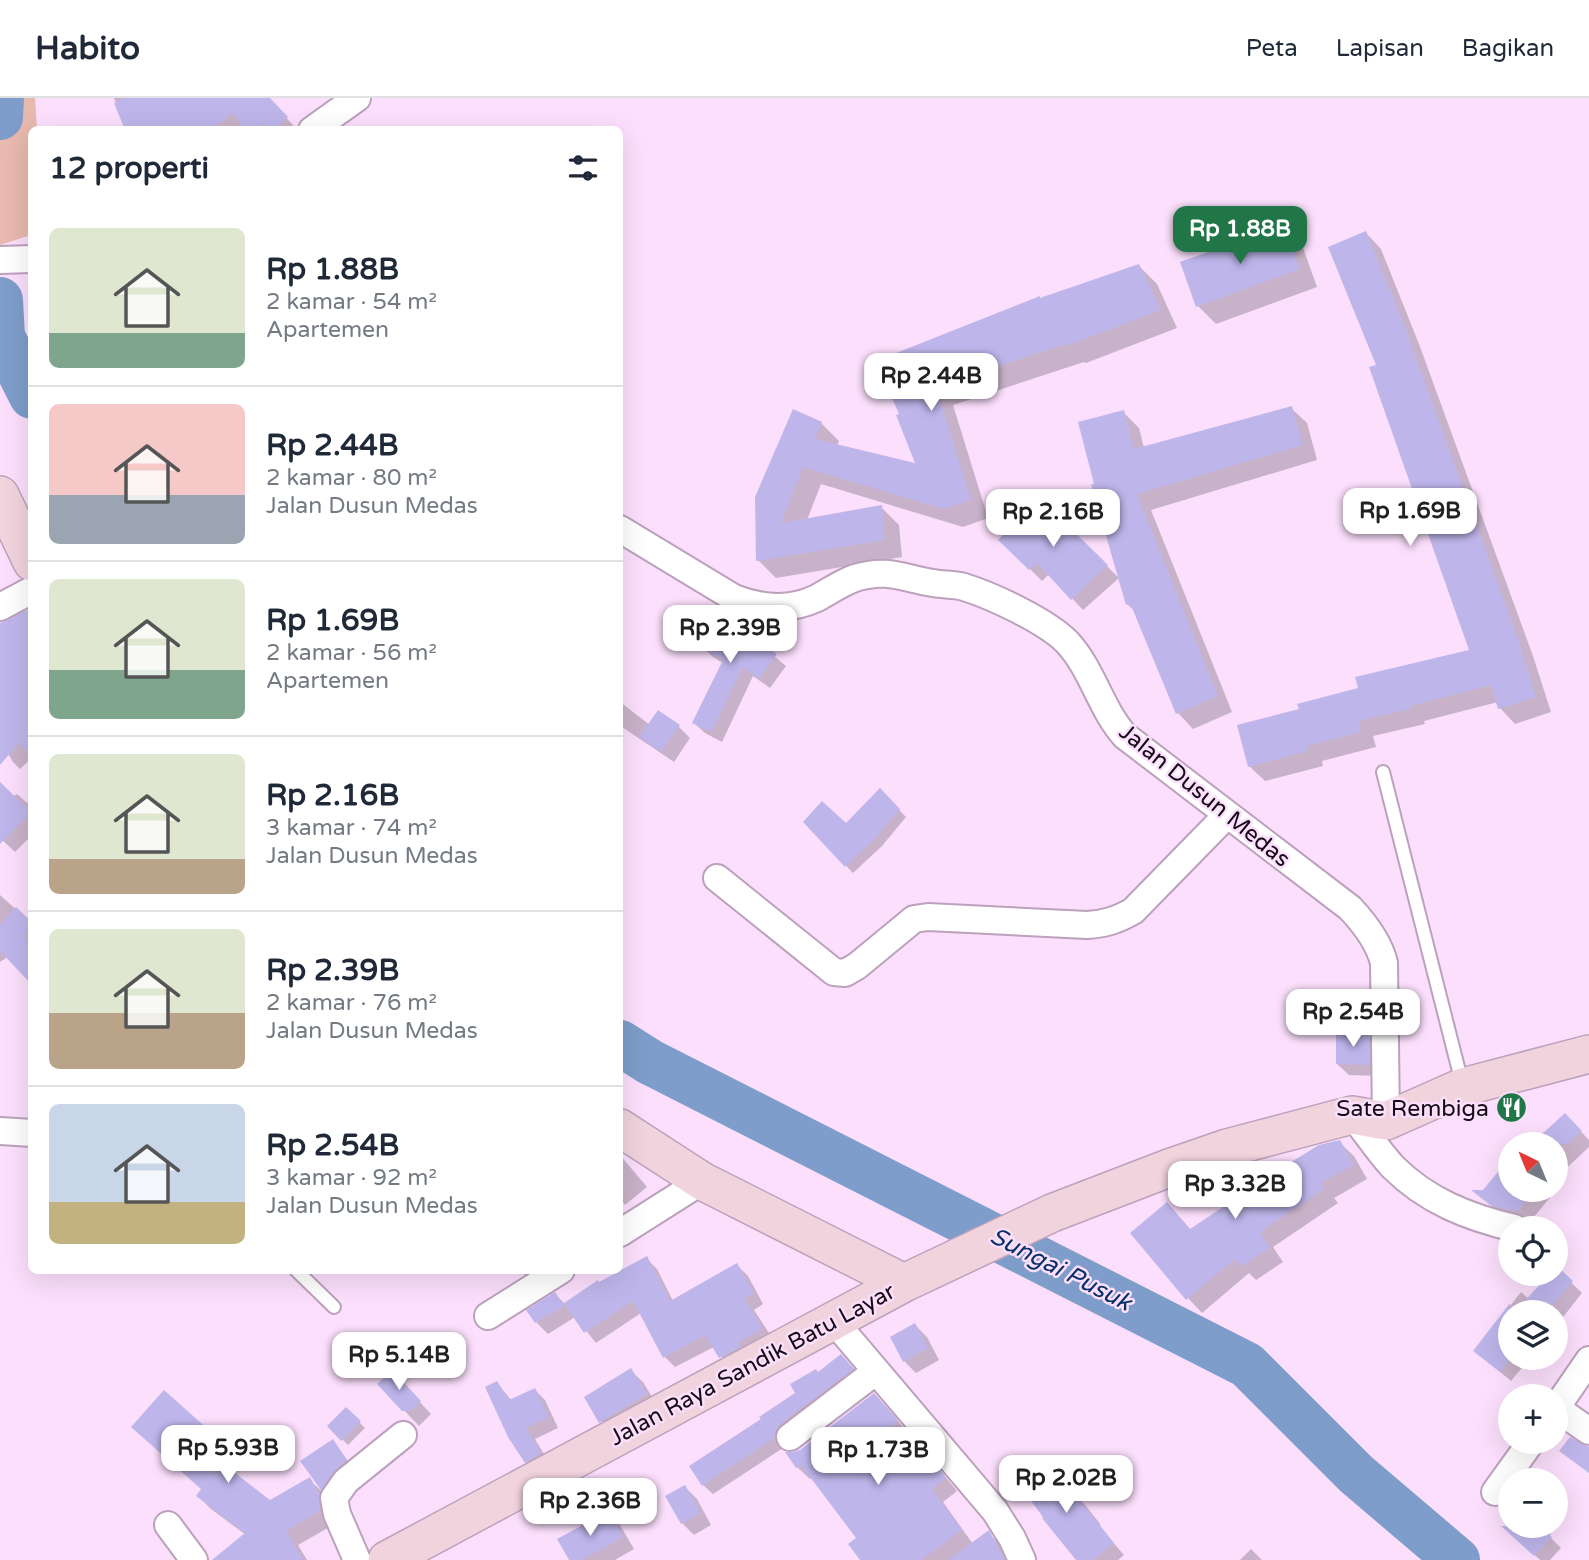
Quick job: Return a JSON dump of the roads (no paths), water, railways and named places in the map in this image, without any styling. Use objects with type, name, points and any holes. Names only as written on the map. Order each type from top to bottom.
[{"type":"main road","points":[[0,495],[28,554]]},
{"type":"main road","name":"Jalan Raya Sandik Batu Layar","points":[[387,1560],[833,1320],[1052,1213],[1216,1152],[1287,1131],[1369,1118],[1463,1087],[1589,1054]]},
{"type":"main road","points":[[623,1130],[702,1181],[931,1270]]},
{"type":"street","points":[[318,126],[357,98]]},
{"type":"street","points":[[0,260],[28,259]]},
{"type":"street","name":"Jalan Dusun Medas","points":[[623,530],[734,598],[762,607],[803,603],[854,579],[883,573],[898,574],[931,583],[962,586],[1027,615],[1057,634],[1077,654],[1096,684],[1108,714],[1125,736],[1350,908],[1365,926],[1381,952],[1384,963],[1369,1118]]},
{"type":"street","points":[[0,607],[28,592]]},
{"type":"street","points":[[717,878],[834,972],[845,973],[914,919],[928,917],[1087,925],[1120,919],[1133,911],[1227,815]]},
{"type":"street","points":[[1369,1118],[1394,1167],[1433,1198],[1478,1220],[1498,1224]]},
{"type":"street","points":[[0,1131],[28,1133]]},
{"type":"street","points":[[623,1231],[702,1181]]},
{"type":"street","points":[[488,1316],[555,1274]]},
{"type":"street","points":[[833,1320],[995,1511],[1012,1538],[1021,1560]]},
{"type":"street","points":[[1568,1391],[1589,1360]]},
{"type":"street","points":[[790,1437],[875,1372]]},
{"type":"street","points":[[1568,1416],[1589,1431]]},
{"type":"street","points":[[357,1560],[337,1514],[334,1498],[346,1480],[403,1435]]},
{"type":"street","points":[[1495,1492],[1522,1454]]},
{"type":"street","points":[[168,1525],[194,1560]]},
{"type":"lane","points":[[1383,772],[1463,1087]]},
{"type":"lane","points":[[300,1274],[334,1307]]},
{"type":"waterway","name":"Sungai Pusuk","points":[[0,117],[1,98]]},
{"type":"waterway","name":"Sungai Pusuk","points":[[0,300],[2,337],[28,388]]},
{"type":"waterway","name":"Sungai Pusuk","points":[[623,1045],[650,1062],[1247,1365],[1356,1474],[1457,1560]]},
{"type":"place","name":"Sate Rembiga","points":[[1512,1108]]}]
